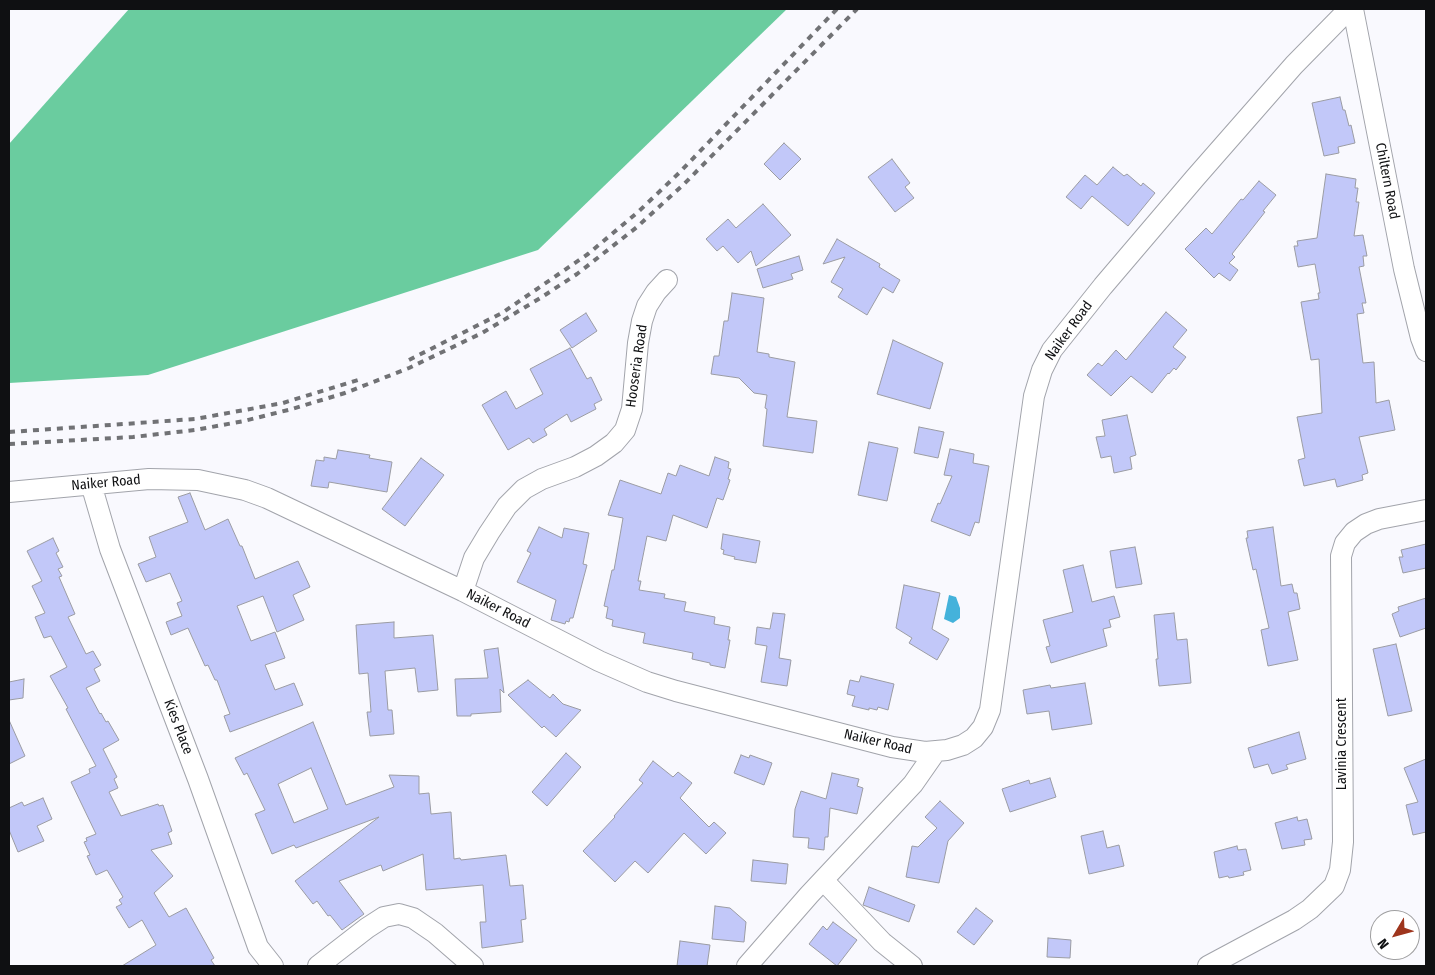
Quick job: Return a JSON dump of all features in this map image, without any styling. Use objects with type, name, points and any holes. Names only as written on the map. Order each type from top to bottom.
[{"type":"street","name":"Chiltern Road","points":[[1351,9],[1404,268],[1426,351]]},
{"type":"street","name":"Naiker Road","points":[[9,492],[150,479],[198,480],[245,490],[267,498],[463,591],[599,662],[647,682],[892,747],[925,752],[947,750],[963,745],[974,738],[983,727],[990,710],[1034,396],[1042,370],[1052,350],[1103,286],[1294,65],[1351,9]]},
{"type":"street","name":"Hooseria Road","points":[[463,591],[474,558],[507,506],[524,489],[542,478],[576,467],[596,456],[614,443],[625,430],[632,409],[642,321],[647,306],[667,280]]},
{"type":"street","name":"Kies Place","points":[[91,484],[110,550],[198,779],[258,947],[273,966]]},
{"type":"street","name":"Lavinia Crescent","points":[[1208,966],[1294,920],[1310,909],[1334,886],[1340,870],[1343,842],[1341,556],[1346,543],[1354,532],[1366,524],[1379,519],[1426,510]]},
{"type":"street","points":[[747,966],[823,880],[913,784],[936,751]]},
{"type":"street","points":[[823,880],[882,942],[912,966]]},
{"type":"street","points":[[318,966],[384,917],[399,914],[413,918],[435,933],[473,966]]},
{"type":"green space","points":[[129,9],[787,9],[538,250],[148,375],[9,383],[9,144]]},
{"type":"water","points":[[949,595],[956,597],[960,608],[960,618],[953,623],[944,619]]},
{"type":"building","points":[[1340,97],[1349,126],[1351,125],[1355,143],[1338,147],[1339,153],[1324,156],[1312,103]]},
{"type":"building","points":[[784,143],[801,159],[780,180],[764,164]]},
{"type":"building","points":[[892,159],[910,183],[905,187],[914,198],[895,212],[868,177]]},
{"type":"building","points":[[1113,167],[1124,176],[1127,174],[1141,186],[1143,183],[1155,193],[1128,226],[1092,196],[1081,209],[1066,197],[1085,175],[1097,185]]},
{"type":"building","points":[[1326,174],[1356,179],[1355,188],[1358,188],[1356,202],[1359,202],[1354,236],[1363,235],[1367,256],[1363,256],[1364,266],[1359,267],[1366,303],[1362,303],[1364,313],[1357,314],[1363,363],[1374,362],[1376,403],[1389,400],[1395,430],[1359,437],[1368,473],[1362,475],[1363,480],[1337,487],[1335,479],[1304,486],[1298,460],[1305,458],[1297,417],[1322,413],[1319,359],[1311,360],[1301,302],[1319,299],[1318,293],[1320,293],[1315,264],[1298,267],[1294,246],[1298,246],[1297,241],[1317,238]]},
{"type":"building","points":[[1259,181],[1276,195],[1232,254],[1235,257],[1229,263],[1238,270],[1230,281],[1219,273],[1214,278],[1185,249],[1206,228],[1212,234],[1241,199],[1243,200]]},
{"type":"building","points":[[763,204],[791,235],[756,266],[751,251],[738,263],[723,246],[717,251],[706,239],[728,219],[736,228]]},
{"type":"building","points":[[837,239],[880,264],[879,267],[900,280],[893,293],[883,287],[867,315],[838,297],[843,289],[831,282],[845,257],[823,264]]},
{"type":"building","points":[[799,256],[803,270],[791,274],[793,279],[763,288],[757,269]]},
{"type":"building","points":[[732,293],[764,298],[757,352],[769,354],[769,357],[795,362],[787,417],[817,421],[813,453],[763,446],[767,395],[754,393],[739,378],[711,374],[714,356],[719,356],[724,321],[728,321]]},
{"type":"building","points":[[1166,312],[1187,330],[1173,347],[1186,357],[1176,370],[1174,368],[1168,373],[1152,393],[1131,376],[1111,396],[1087,375],[1098,363],[1102,366],[1116,350],[1126,360]]},
{"type":"building","points":[[586,313],[597,331],[572,348],[560,330]]},
{"type":"building","points":[[893,340],[943,363],[930,409],[877,394]]},
{"type":"building","points":[[570,348],[587,379],[591,377],[602,400],[594,404],[596,409],[571,422],[567,414],[544,429],[547,435],[533,443],[529,438],[508,450],[482,405],[506,391],[516,409],[543,394],[530,369]]},
{"type":"building","points":[[1127,415],[1136,455],[1130,457],[1132,469],[1114,473],[1111,456],[1101,458],[1096,437],[1105,436],[1102,420]]},
{"type":"building","points":[[919,427],[944,432],[938,458],[914,453]]},
{"type":"building","points":[[869,442],[898,448],[887,501],[858,495]]},
{"type":"building","points":[[950,449],[974,454],[973,463],[989,466],[979,523],[975,522],[970,536],[931,521],[952,476],[944,475]]},
{"type":"building","points":[[338,450],[370,455],[369,458],[392,462],[387,492],[329,482],[328,488],[311,486],[316,460],[324,461],[324,457],[336,459]]},
{"type":"building","points":[[715,457],[729,462],[728,468],[731,469],[728,479],[730,480],[723,500],[717,498],[707,528],[673,515],[666,541],[647,536],[638,581],[641,581],[639,590],[665,594],[664,598],[686,602],[684,611],[715,617],[714,624],[730,627],[728,640],[730,640],[725,668],[692,659],[693,653],[643,643],[645,633],[612,626],[613,620],[606,618],[608,607],[604,606],[612,570],[614,570],[623,518],[608,515],[620,480],[661,494],[668,473],[676,476],[680,465],[709,476]]},
{"type":"building","points":[[421,458],[444,475],[405,526],[382,509]]},
{"type":"building","points":[[190,493],[205,530],[228,519],[240,546],[242,546],[255,579],[298,561],[310,587],[293,595],[304,620],[277,632],[263,596],[237,606],[251,641],[275,632],[285,658],[265,665],[275,690],[294,683],[303,705],[230,732],[224,716],[230,714],[217,680],[215,680],[208,665],[205,666],[188,628],[171,635],[166,622],[182,616],[177,603],[182,601],[170,573],[146,582],[138,564],[156,557],[149,537],[188,522],[178,497]]},
{"type":"building","points":[[539,527],[562,538],[564,528],[589,533],[583,564],[587,565],[573,618],[570,618],[569,622],[566,621],[565,624],[551,620],[556,600],[517,582],[531,553],[527,551]]},
{"type":"building","points":[[1273,527],[1281,586],[1292,584],[1294,593],[1297,593],[1300,609],[1288,612],[1298,660],[1268,666],[1261,630],[1269,628],[1256,569],[1253,570],[1246,538],[1248,538],[1247,531]]},
{"type":"building","points":[[723,534],[760,541],[756,563],[734,559],[735,557],[723,554],[724,550],[721,549]]},
{"type":"building","points":[[53,538],[59,551],[56,553],[63,567],[58,569],[62,576],[59,577],[75,614],[68,617],[86,654],[93,651],[101,665],[94,669],[100,681],[86,688],[100,714],[106,722],[108,721],[119,740],[103,749],[117,777],[114,779],[118,788],[109,792],[121,816],[158,804],[159,806],[163,805],[172,831],[168,833],[172,844],[151,850],[173,876],[154,893],[169,917],[186,908],[214,958],[211,960],[215,966],[122,966],[156,945],[142,920],[129,928],[116,907],[122,904],[119,900],[123,897],[107,870],[96,875],[87,856],[90,855],[84,842],[87,841],[86,838],[96,834],[71,782],[90,773],[89,769],[96,766],[50,676],[67,667],[51,636],[44,638],[35,617],[45,613],[32,586],[42,581],[27,551]]},
{"type":"building","points":[[1426,544],[1426,568],[1403,573],[1399,557],[1403,557],[1401,550]]},
{"type":"building","points":[[1135,547],[1142,584],[1116,588],[1110,551]]},
{"type":"building","points":[[1083,565],[1092,602],[1114,596],[1120,617],[1109,620],[1111,627],[1103,629],[1107,646],[1051,663],[1046,647],[1050,646],[1043,620],[1073,612],[1063,570]]},
{"type":"building","points":[[904,585],[940,593],[932,629],[949,639],[937,660],[909,643],[912,638],[896,628]]},
{"type":"building","points":[[1426,598],[1426,628],[1400,637],[1392,614],[1399,611],[1398,607]]},
{"type":"building","points":[[773,613],[785,614],[779,658],[791,660],[787,686],[761,682],[767,646],[755,644],[757,627],[770,629]]},
{"type":"building","points":[[1174,613],[1177,640],[1187,639],[1191,683],[1159,686],[1154,615]]},
{"type":"building","points":[[394,622],[394,638],[433,635],[438,690],[418,692],[415,668],[385,671],[388,710],[392,710],[394,734],[370,736],[367,712],[371,712],[368,673],[359,674],[356,625]]},
{"type":"building","points":[[1396,644],[1412,711],[1388,716],[1373,649]]},
{"type":"building","points":[[498,648],[504,693],[500,689],[501,712],[457,716],[455,679],[488,678],[484,650]]},
{"type":"building","points":[[861,676],[894,684],[888,710],[878,707],[877,710],[869,708],[869,710],[852,706],[855,696],[847,694],[850,680],[859,682]]},
{"type":"building","points":[[24,679],[23,698],[9,700],[9,682]]},
{"type":"building","points":[[528,680],[550,698],[553,694],[563,704],[581,710],[556,737],[544,726],[542,728],[508,695]]},
{"type":"building","points":[[1085,683],[1092,724],[1052,730],[1049,711],[1027,714],[1023,690],[1050,685],[1051,688]]},
{"type":"building","points":[[9,720],[25,756],[9,764]]},
{"type":"building","points":[[313,722],[346,805],[394,787],[389,775],[419,776],[419,794],[429,793],[431,814],[451,812],[454,859],[460,858],[461,860],[506,855],[510,886],[523,885],[526,919],[521,920],[523,942],[482,948],[480,922],[486,922],[483,885],[426,890],[423,854],[383,871],[381,865],[339,881],[364,914],[342,930],[317,901],[313,904],[295,881],[379,817],[296,848],[294,845],[272,854],[255,814],[265,810],[247,773],[244,775],[235,758]],"holes":[[[311,768],[328,809],[294,823],[278,784]]]},
{"type":"building","points":[[1299,732],[1306,759],[1286,765],[1288,769],[1272,774],[1268,764],[1254,768],[1248,748]]},
{"type":"building","points":[[566,753],[581,767],[547,806],[532,792]]},
{"type":"building","points":[[741,755],[749,758],[750,755],[772,763],[764,785],[734,773]]},
{"type":"building","points":[[1426,759],[1426,832],[1413,835],[1406,805],[1418,802],[1404,768]]},
{"type":"building","points":[[653,761],[673,777],[678,772],[692,783],[680,798],[709,827],[714,822],[726,833],[706,854],[684,833],[648,873],[635,861],[615,882],[583,851],[643,783],[639,780]]},
{"type":"building","points":[[832,773],[859,779],[857,786],[863,788],[857,814],[830,808],[828,837],[825,837],[824,850],[808,848],[809,838],[793,837],[795,809],[801,791],[826,799]]},
{"type":"building","points":[[1050,778],[1056,797],[1010,812],[1002,789],[1029,780],[1030,784]]},
{"type":"building","points":[[43,798],[52,819],[37,826],[44,841],[18,852],[9,830],[9,808],[22,802],[24,806]]},
{"type":"building","points":[[940,801],[964,823],[948,841],[939,883],[906,877],[912,846],[918,847],[937,828],[925,817]]},
{"type":"building","points":[[1297,817],[1298,821],[1307,819],[1312,839],[1304,840],[1305,845],[1282,849],[1275,823]]},
{"type":"building","points":[[1103,831],[1107,848],[1119,845],[1124,866],[1089,874],[1081,836]]},
{"type":"building","points":[[1237,846],[1238,850],[1246,849],[1251,870],[1243,872],[1244,875],[1219,878],[1214,852]]},
{"type":"building","points":[[753,860],[788,864],[786,884],[751,881]]},
{"type":"building","points":[[869,887],[915,905],[909,922],[863,905]]},
{"type":"building","points":[[715,906],[730,908],[746,922],[744,942],[712,939]]},
{"type":"building","points":[[976,908],[993,921],[974,945],[957,932]]},
{"type":"building","points":[[833,922],[857,940],[837,966],[809,944],[823,926],[827,930]]},
{"type":"building","points":[[1048,938],[1071,940],[1070,958],[1047,957]]},
{"type":"building","points":[[680,941],[710,945],[707,966],[677,966]]},
{"type":"railway","points":[[409,360],[502,313],[588,254],[638,212],[679,173],[837,9]]},
{"type":"railway","points":[[9,444],[133,437],[195,430],[244,421],[345,393],[409,368],[482,333],[577,274],[637,227],[684,184],[857,9]]},
{"type":"railway","points":[[9,432],[195,419],[283,403],[358,380]]}]
